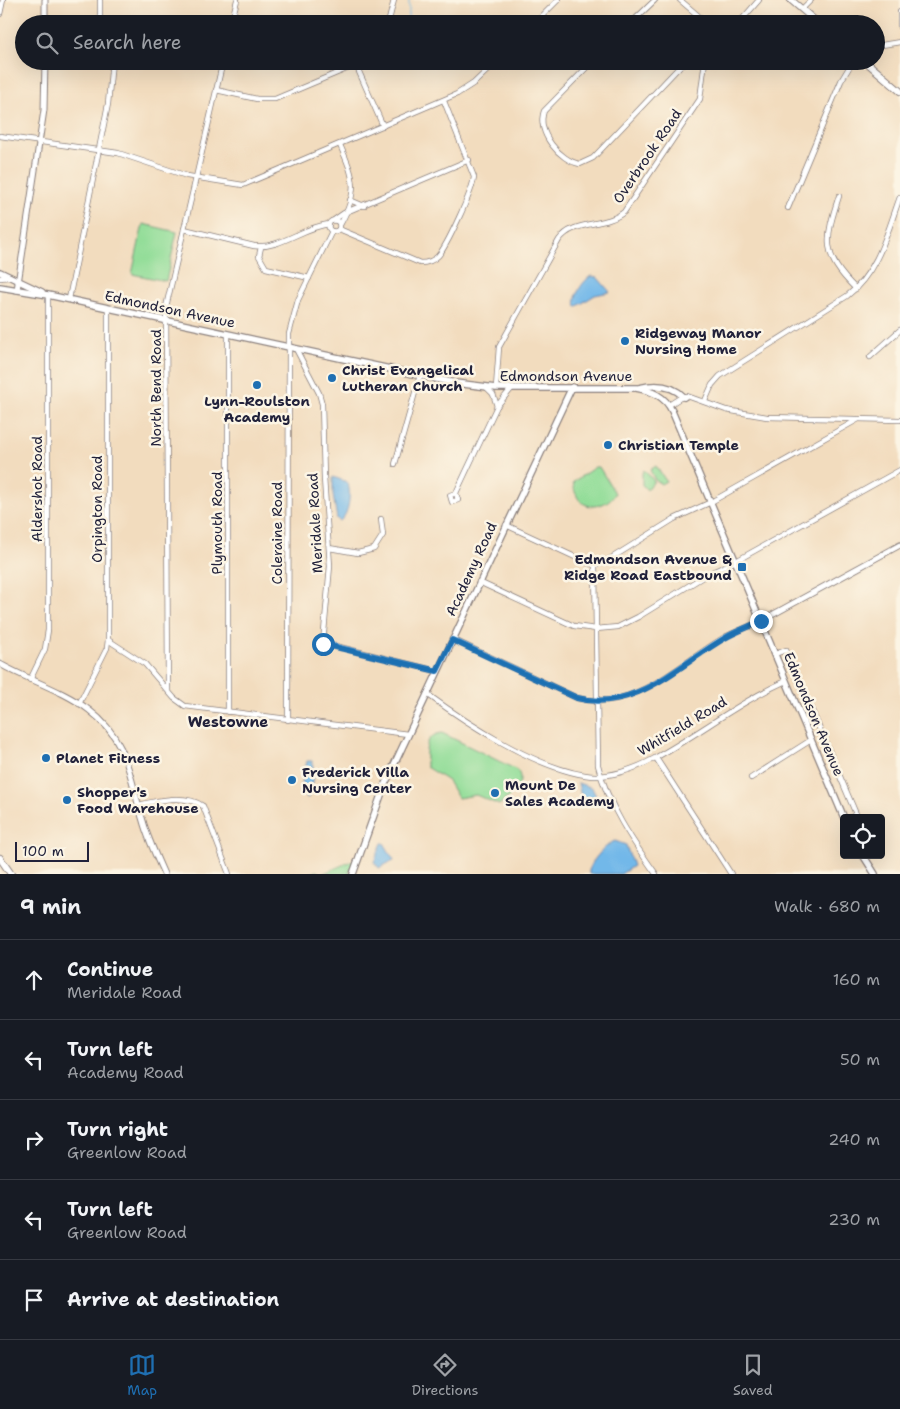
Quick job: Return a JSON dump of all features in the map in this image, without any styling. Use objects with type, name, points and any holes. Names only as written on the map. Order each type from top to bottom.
[{"type":"main road","points":[[791,0],[809,15]]},
{"type":"main road","points":[[875,70],[900,91]]},
{"type":"main road","name":"Edmondson Avenue","points":[[0,272],[48,295]]},
{"type":"main road","name":"Edmondson Avenue","points":[[0,287],[69,299],[296,349],[486,387],[636,388],[657,394],[670,405],[842,814]]},
{"type":"main road","points":[[636,388],[648,386],[672,388],[684,397]]},
{"type":"main road","name":"Academy Road","points":[[353,874],[375,809],[408,734],[572,387]]},
{"type":"main road","points":[[0,858],[10,873]]},
{"type":"main road","points":[[865,859],[872,873]]},
{"type":"street","points":[[0,14],[3,0]]},
{"type":"street","points":[[45,0],[45,15]]},
{"type":"street","points":[[100,0],[100,15]]},
{"type":"street","points":[[233,15],[237,0]]},
{"type":"street","points":[[390,15],[394,0]]},
{"type":"street","points":[[543,15],[558,0]]},
{"type":"street","points":[[639,15],[655,0]]},
{"type":"street","points":[[680,0],[698,15]]},
{"type":"street","points":[[746,15],[759,0]]},
{"type":"street","points":[[802,9],[811,0]]},
{"type":"street","points":[[900,12],[900,27]]},
{"type":"street","points":[[885,44],[900,42]]},
{"type":"street","points":[[17,290],[20,282],[40,142],[44,110],[45,70]]},
{"type":"street","points":[[69,299],[109,95],[111,70]]},
{"type":"street","name":"North Bend Road","points":[[168,690],[166,307],[221,70]]},
{"type":"street","points":[[216,90],[258,99],[275,99],[344,70]]},
{"type":"street","points":[[358,70],[383,126]]},
{"type":"street","points":[[0,136],[128,155],[172,172],[196,178],[243,185],[444,101],[466,89],[487,70]]},
{"type":"street","points":[[585,70],[544,111],[541,124],[544,134],[567,159],[580,164],[593,158],[676,70]]},
{"type":"street","name":"Overbrook Road","points":[[496,388],[499,347],[559,240],[571,230],[614,219],[624,212],[700,99],[704,70]]},
{"type":"street","points":[[788,208],[841,82],[848,70]]},
{"type":"street","points":[[334,220],[339,227],[420,263],[436,259],[442,251],[473,183],[469,160],[444,101]]},
{"type":"street","points":[[329,224],[332,231],[339,227],[350,200],[354,178],[340,145]]},
{"type":"street","points":[[184,229],[261,247],[271,245],[319,225],[329,224],[344,212],[364,206],[469,160]]},
{"type":"street","points":[[839,196],[828,232],[828,248],[839,270],[856,289]]},
{"type":"street","points":[[705,401],[712,385],[720,376],[856,289],[878,258],[900,197]]},
{"type":"street","points":[[350,200],[364,206]]},
{"type":"street","name":"Coleraine Road","points":[[288,720],[288,347],[294,312],[332,231]]},
{"type":"street","points":[[261,247],[260,256],[266,268],[309,278]]},
{"type":"street","points":[[0,278],[9,277]]},
{"type":"street","name":"Aldershot Road","points":[[30,680],[45,649],[48,635],[48,295]]},
{"type":"street","name":"Orpington Road","points":[[79,704],[108,648],[108,308]]},
{"type":"street","points":[[870,357],[900,330]]},
{"type":"street","name":"Plymouth Road","points":[[228,334],[228,712]]},
{"type":"street","name":"Meridale Road","points":[[296,349],[319,393],[322,404],[330,575],[322,637],[323,644],[437,671]]},
{"type":"street","points":[[395,464],[420,375]]},
{"type":"street","points":[[486,387],[493,394],[497,406]]},
{"type":"street","points":[[456,493],[497,406],[512,388]]},
{"type":"street","points":[[670,405],[684,397],[705,401],[726,410],[747,415],[788,419],[900,420]]},
{"type":"street","points":[[506,525],[595,565],[612,559],[674,519],[711,502],[857,420]]},
{"type":"street","points":[[479,582],[565,623],[596,629],[618,627],[628,623],[706,575],[736,562],[900,470]]},
{"type":"street","points":[[329,548],[358,553],[374,549],[383,536],[381,519]]},
{"type":"street","points":[[452,640],[582,700],[598,702],[622,699],[640,692],[726,637],[761,621],[900,545]]},
{"type":"street","points":[[595,565],[598,765],[601,776],[620,817],[656,874]]},
{"type":"street","points":[[108,640],[145,664],[185,706],[408,734]]},
{"type":"street","points":[[775,654],[786,650],[856,814]]},
{"type":"street","points":[[0,664],[79,704],[104,723],[121,746],[130,766],[148,834],[164,874]]},
{"type":"street","name":"Whitfield Road","points":[[427,694],[459,717],[503,743],[570,771],[586,776],[601,776],[632,768],[656,758],[755,695],[786,682]]},
{"type":"street","points":[[807,730],[818,725]]},
{"type":"street","points":[[751,778],[811,740]]},
{"type":"street","points":[[656,758],[731,874]]},
{"type":"street","points":[[139,805],[183,799],[194,801],[203,806],[229,874]]},
{"type":"green space","points":[[143,224],[177,232],[166,281],[132,274]]},
{"type":"green space","points":[[656,466],[666,481],[661,484],[655,480],[650,470]]},
{"type":"green space","points":[[595,467],[599,467],[615,493],[607,502],[590,506],[579,500],[573,482]]},
{"type":"green space","points":[[644,470],[654,481],[647,490],[642,485],[642,473]]},
{"type":"green space","points":[[442,733],[517,770],[520,775],[519,785],[499,805],[476,795],[458,798],[448,781],[426,767],[427,745],[431,737]]},
{"type":"green space","points":[[354,860],[349,874],[322,874]]},
{"type":"green space","points":[[316,871],[322,874],[309,874]]},
{"type":"water","points":[[591,276],[597,277],[610,292],[595,295],[576,307],[575,303],[579,290]]},
{"type":"water","points":[[333,477],[347,482],[349,486],[346,514],[340,521],[337,519],[333,495]]},
{"type":"water","points":[[307,761],[312,761],[314,774],[308,798],[300,793]]},
{"type":"water","points":[[578,783],[592,788],[600,804],[598,805],[581,796]]},
{"type":"water","points":[[615,841],[626,845],[633,866],[621,874],[589,874],[591,865],[598,855]]},
{"type":"water","points":[[382,843],[384,843],[394,860],[379,868],[374,862]]},
{"type":"waterway","points":[[408,15],[409,0]]},
{"type":"place","name":"Ridgeway Manor Nursing Home","points":[[625,341]]},
{"type":"place","name":"Christ Evangelical Lutheran Church","points":[[332,378]]},
{"type":"place","name":"Lynn-Roulston Academy","points":[[257,385]]},
{"type":"place","name":"Christian Temple","points":[[608,445]]},
{"type":"place","name":"Edmondson Avenue & Ridge Road Eastbound","points":[[742,567]]},
{"type":"place","name":"Planet Fitness","points":[[46,758]]},
{"type":"place","name":"Frederick Villa Nursing Center","points":[[292,780]]},
{"type":"place","name":"Mount De Sales Academy","points":[[495,793]]},
{"type":"place","name":"Shopper's Food Warehouse","points":[[67,800]]},
{"type":"district","name":"Westowne","points":[[228,722]]},
{"type":"route","points":[[323,644],[329,647],[437,671],[452,640],[564,693],[588,701],[598,702],[632,696],[726,637],[761,621]]}]
